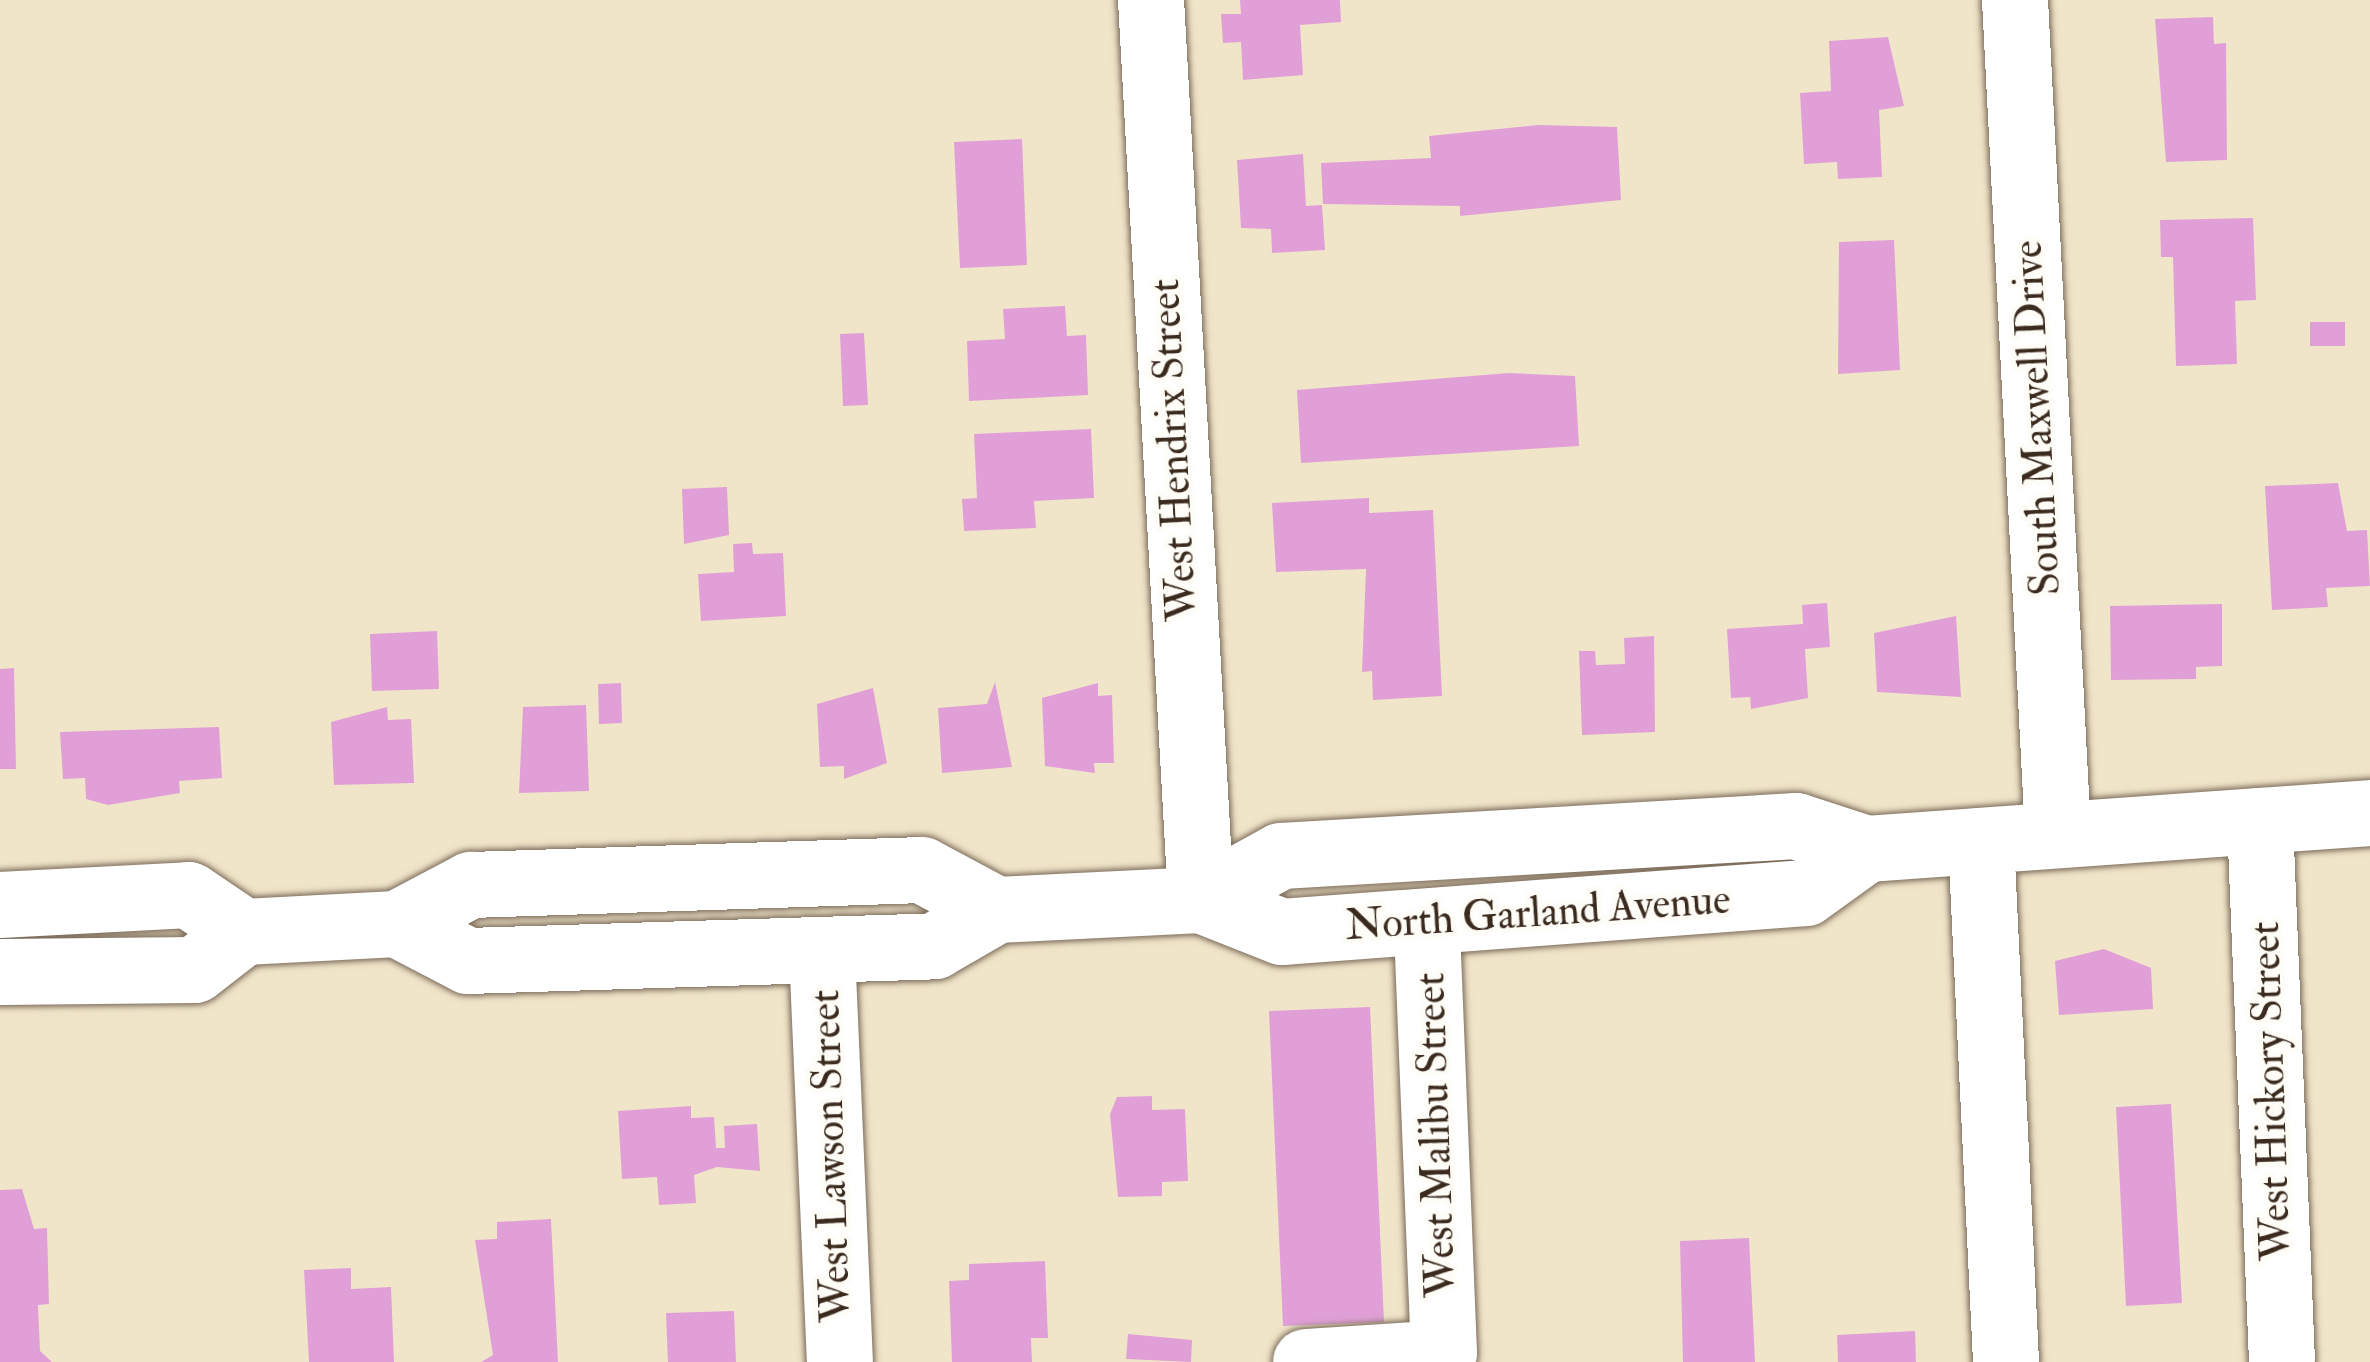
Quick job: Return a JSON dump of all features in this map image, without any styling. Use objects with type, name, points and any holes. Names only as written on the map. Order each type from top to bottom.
[{"type":"main road","name":"West Hendrix Street","points":[[1150,0],[1201,901]]},
{"type":"main road","name":"South Maxwell Drive","points":[[2015,0],[2058,836]]},
{"type":"main road","name":"North Garland Avenue","points":[[1201,901],[1281,856],[1796,826],[1867,849],[2370,813]]},
{"type":"main road","name":"West Hickory Street","points":[[2260,820],[2282,1362]]},
{"type":"main road","points":[[1981,841],[2006,1362]]},
{"type":"main road","name":"North Garland Avenue","points":[[397,924],[468,961],[935,946],[997,910],[1201,901],[1282,932],[1806,893],[1867,849]]},
{"type":"main road","points":[[0,972],[195,970],[244,932],[397,924],[471,885],[922,870],[997,910]]},
{"type":"main road","points":[[0,905],[189,896],[244,932]]},
{"type":"main road","name":"West Malibu Street","points":[[1306,1362],[1444,1353],[1427,922]]},
{"type":"main road","name":"West Lawson Street","points":[[822,951],[840,1362]]},
{"type":"building","points":[[1240,0],[1340,0],[1341,22],[1300,25],[1303,75],[1243,80],[1241,42],[1223,43],[1221,14],[1241,14]]},
{"type":"building","points":[[2213,17],[2214,44],[2226,43],[2227,160],[2166,162],[2155,19]]},
{"type":"building","points":[[1888,37],[1904,106],[1879,110],[1882,177],[1838,179],[1837,162],[1804,164],[1800,93],[1831,91],[1829,41]]},
{"type":"building","points":[[1539,125],[1617,127],[1621,200],[1460,216],[1460,206],[1323,204],[1321,163],[1431,158],[1429,136]]},
{"type":"building","points":[[1022,139],[1027,265],[960,268],[954,142]]},
{"type":"building","points":[[1303,154],[1306,206],[1322,205],[1325,250],[1272,253],[1271,229],[1241,228],[1237,160]]},
{"type":"building","points":[[2253,218],[2256,300],[2235,301],[2237,364],[2176,366],[2173,257],[2161,257],[2160,220]]},
{"type":"building","points":[[1894,240],[1900,370],[1838,374],[1839,242]]},
{"type":"building","points":[[1065,306],[1067,336],[1086,335],[1088,395],[969,401],[967,341],[1005,339],[1003,309]]},
{"type":"building","points":[[2310,322],[2345,322],[2345,346],[2310,346]]},
{"type":"building","points":[[864,333],[868,405],[843,406],[840,334]]},
{"type":"building","points":[[1509,373],[1575,376],[1579,446],[1301,463],[1297,390]]},
{"type":"building","points":[[1091,429],[1094,498],[1034,501],[1036,528],[964,531],[962,499],[977,498],[974,434]]},
{"type":"building","points":[[2338,483],[2347,531],[2367,530],[2370,586],[2326,588],[2328,607],[2272,610],[2265,486]]},
{"type":"building","points":[[727,487],[729,535],[684,544],[682,489]]},
{"type":"building","points":[[1369,498],[1369,513],[1433,510],[1442,696],[1373,700],[1372,671],[1362,672],[1366,569],[1276,572],[1272,503]]},
{"type":"building","points":[[752,543],[753,554],[783,553],[786,616],[701,621],[698,574],[734,572],[733,544]]},
{"type":"building","points":[[1827,603],[1830,647],[1805,649],[1808,698],[1751,709],[1750,697],[1731,698],[1727,629],[1803,624],[1802,605]]},
{"type":"building","points":[[2222,604],[2222,666],[2196,667],[2196,679],[2111,680],[2110,606]]},
{"type":"building","points":[[1956,616],[1961,697],[1877,692],[1874,633]]},
{"type":"building","points":[[437,631],[439,689],[372,691],[370,634]]},
{"type":"building","points":[[1654,636],[1655,732],[1582,735],[1579,651],[1595,651],[1596,665],[1625,664],[1624,638]]},
{"type":"building","points":[[14,668],[16,769],[0,769],[0,669]]},
{"type":"building","points":[[995,682],[1012,767],[942,773],[938,708],[987,704]]},
{"type":"building","points":[[621,683],[622,723],[599,724],[598,684]]},
{"type":"building","points":[[1098,683],[1098,696],[1112,695],[1114,763],[1094,763],[1095,773],[1045,766],[1042,698]]},
{"type":"building","points":[[873,688],[887,763],[844,779],[844,766],[820,767],[817,704]]},
{"type":"building","points":[[586,705],[589,791],[519,793],[523,707]]},
{"type":"building","points":[[387,707],[388,720],[411,719],[414,783],[334,785],[331,722]]},
{"type":"building","points":[[219,727],[222,778],[179,781],[180,793],[108,805],[86,799],[85,778],[63,779],[60,732]]},
{"type":"building","points":[[2104,949],[2151,968],[2153,1009],[2059,1015],[2055,961]]},
{"type":"building","points":[[1370,1007],[1384,1322],[1283,1326],[1269,1011]]},
{"type":"building","points":[[1152,1096],[1152,1110],[1185,1109],[1188,1181],[1162,1182],[1162,1196],[1118,1197],[1110,1114],[1117,1097]]},
{"type":"building","points":[[2171,1104],[2182,1303],[2126,1306],[2116,1107]]},
{"type":"building","points":[[691,1106],[691,1118],[714,1117],[716,1148],[725,1148],[724,1126],[757,1124],[760,1171],[717,1167],[694,1175],[696,1203],[659,1205],[657,1177],[622,1179],[618,1111]]},
{"type":"building","points":[[22,1189],[34,1229],[47,1228],[49,1304],[38,1305],[40,1351],[52,1362],[0,1362],[0,1190]]},
{"type":"building","points":[[551,1219],[558,1362],[481,1362],[493,1355],[475,1240],[497,1239],[497,1222]]},
{"type":"building","points":[[1749,1238],[1755,1362],[1683,1362],[1680,1241]]},
{"type":"building","points":[[1045,1261],[1048,1338],[1031,1338],[1032,1362],[952,1362],[949,1281],[969,1280],[969,1264]]},
{"type":"building","points":[[351,1268],[351,1289],[391,1287],[394,1362],[309,1362],[304,1270]]},
{"type":"building","points":[[734,1311],[736,1362],[668,1362],[666,1313]]},
{"type":"building","points":[[1915,1331],[1916,1362],[1838,1362],[1837,1335]]},
{"type":"building","points":[[1128,1334],[1192,1340],[1191,1362],[1126,1359]]}]
